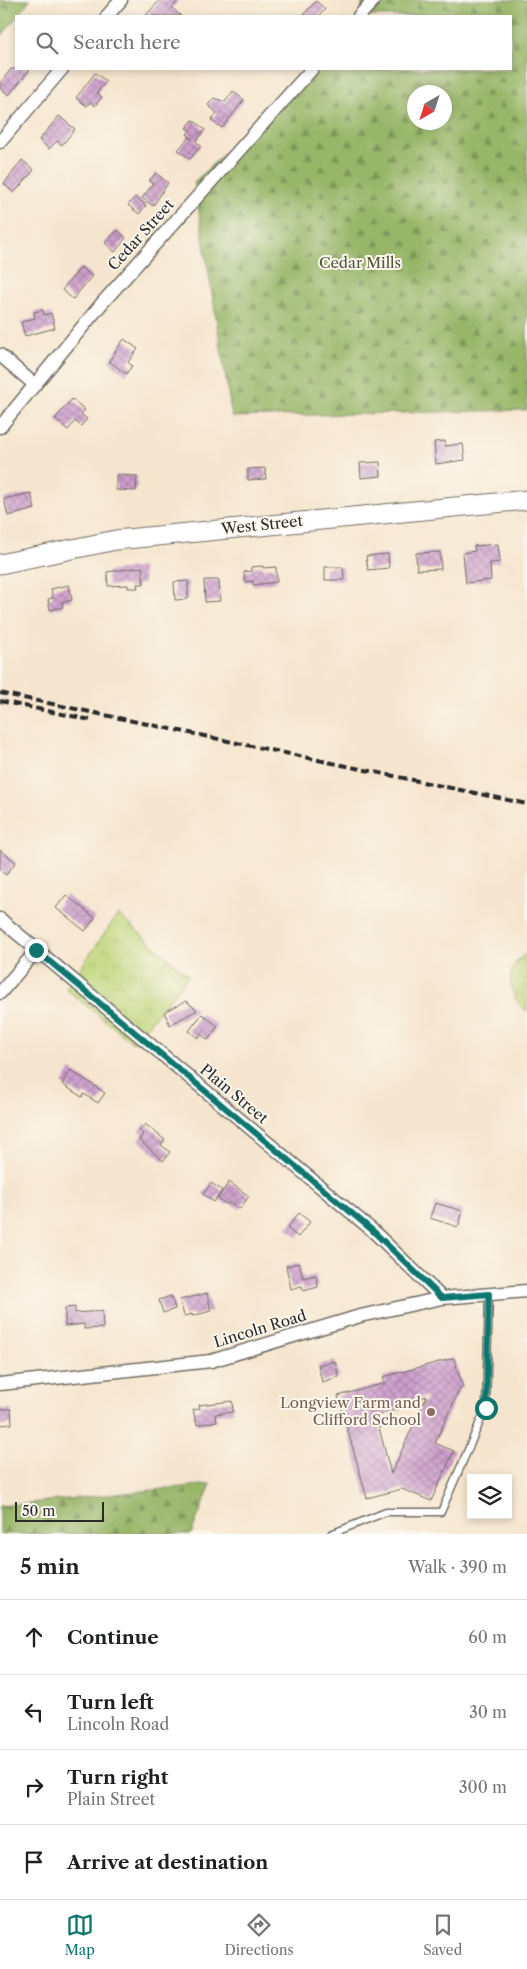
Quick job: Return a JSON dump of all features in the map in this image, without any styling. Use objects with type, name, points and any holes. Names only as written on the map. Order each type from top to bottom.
[{"type":"main road","name":"West Street","points":[[0,564],[116,540],[527,500]]},
{"type":"street","points":[[108,15],[121,0]]},
{"type":"street","points":[[0,142],[61,70]]},
{"type":"street","name":"Cedar Street","points":[[0,428],[103,302],[311,70]]},
{"type":"street","points":[[0,355],[35,385]]},
{"type":"street","name":"Plain Street","points":[[0,920],[372,1230],[442,1298]]},
{"type":"street","points":[[0,994],[36,950]]},
{"type":"street","name":"Lincoln Road","points":[[0,1384],[211,1362],[360,1316],[442,1298],[527,1291]]},
{"type":"lane","points":[[331,1534],[386,1512],[441,1512],[486,1408],[489,1294]]},
{"type":"green space","points":[[0,0],[30,0],[18,15],[15,15],[15,19],[0,38]]},
{"type":"green space","name":"Cedar Mills","points":[[362,0],[527,0],[527,410],[232,417],[194,182],[311,70],[512,70],[512,15],[362,15]]},
{"type":"green space","points":[[118,914],[189,976],[133,1043],[66,989]]},
{"type":"green space","points":[[527,954],[527,1011],[512,990],[511,973],[519,959]]},
{"type":"green space","points":[[211,1484],[191,1534],[0,1534],[0,1506]]},
{"type":"building","points":[[160,0],[179,0],[172,8],[180,15],[146,15]]},
{"type":"building","points":[[316,1],[325,9],[320,15],[303,15]]},
{"type":"building","points":[[11,69],[29,70],[9,95],[0,88],[0,83]]},
{"type":"building","points":[[95,73],[106,81],[97,93],[102,97],[95,106],[90,102],[87,106],[76,98]]},
{"type":"building","points":[[233,91],[244,100],[222,128],[211,120],[217,113],[208,105],[214,98],[225,102]]},
{"type":"building","points":[[59,116],[75,129],[62,145],[57,141],[49,149],[39,140]]},
{"type":"building","points":[[193,120],[205,130],[196,141],[201,146],[190,159],[178,150],[189,137],[193,140],[187,134],[190,130],[186,128]]},
{"type":"building","points":[[22,160],[34,170],[14,193],[4,184]]},
{"type":"building","points":[[156,173],[168,183],[153,206],[142,198],[153,184],[149,181]]},
{"type":"building","points":[[135,197],[146,205],[139,214],[128,205]]},
{"type":"building","points":[[117,230],[126,238],[115,252],[105,243]]},
{"type":"building","points":[[81,267],[92,276],[73,299],[62,290]]},
{"type":"building","points":[[43,310],[44,315],[51,313],[55,328],[25,336],[21,322],[35,318],[34,312]]},
{"type":"building","points":[[124,339],[138,349],[128,362],[132,366],[126,374],[109,361]]},
{"type":"building","points":[[72,399],[85,410],[81,414],[87,419],[81,426],[75,421],[68,430],[55,419]]},
{"type":"building","points":[[445,441],[445,446],[463,444],[465,460],[436,464],[434,442]]},
{"type":"building","points":[[380,462],[381,476],[361,478],[360,463]]},
{"type":"building","points":[[265,468],[266,479],[248,480],[248,469]]},
{"type":"building","points":[[116,475],[137,476],[136,491],[116,490]]},
{"type":"building","points":[[31,493],[35,509],[8,516],[4,499]]},
{"type":"building","points":[[498,544],[500,562],[490,563],[491,580],[466,583],[463,553],[475,551],[474,546]]},
{"type":"building","points":[[440,552],[441,569],[417,570],[416,553]]},
{"type":"building","points":[[388,554],[389,568],[368,570],[366,556]]},
{"type":"building","points":[[263,566],[263,568],[276,567],[277,582],[253,585],[253,581],[245,582],[244,572],[251,571],[251,567]]},
{"type":"building","points":[[142,567],[144,584],[137,584],[138,588],[128,588],[128,585],[108,586],[107,572]]},
{"type":"building","points":[[325,567],[343,567],[344,580],[325,580]]},
{"type":"building","points":[[204,580],[219,580],[220,601],[205,602]]},
{"type":"building","points":[[188,581],[188,599],[175,600],[174,582]]},
{"type":"building","points":[[69,585],[72,600],[62,602],[63,607],[50,610],[48,599],[53,598],[51,589]]},
{"type":"building","points":[[0,850],[16,862],[6,875],[0,870]]},
{"type":"building","points":[[66,895],[95,918],[85,931],[56,908]]},
{"type":"building","points":[[186,1001],[197,1010],[170,1025],[164,1012]]},
{"type":"building","points":[[202,1014],[218,1026],[208,1040],[201,1034],[198,1038],[189,1031]]},
{"type":"building","points":[[71,1070],[105,1093],[98,1103],[84,1094],[82,1097],[62,1084]]},
{"type":"building","points":[[145,1124],[165,1140],[161,1145],[170,1152],[163,1161],[139,1140],[143,1134],[139,1131]]},
{"type":"building","points":[[229,1182],[249,1196],[240,1209],[230,1202],[227,1205],[218,1198]]},
{"type":"building","points":[[211,1183],[222,1190],[214,1202],[203,1194]]},
{"type":"building","points":[[435,1203],[463,1211],[458,1227],[430,1218]]},
{"type":"building","points":[[299,1213],[310,1222],[298,1237],[287,1228]]},
{"type":"building","points":[[299,1263],[303,1278],[316,1275],[318,1287],[303,1291],[302,1286],[291,1289],[286,1266]]},
{"type":"building","points":[[207,1293],[211,1311],[184,1316],[180,1300]]},
{"type":"building","points":[[171,1296],[175,1309],[163,1313],[159,1300]]},
{"type":"building","points":[[75,1307],[75,1313],[102,1311],[103,1328],[84,1329],[84,1324],[65,1326],[65,1308]]},
{"type":"building","points":[[454,1358],[463,1388],[460,1388],[435,1443],[454,1451],[431,1501],[402,1489],[367,1498],[338,1396],[385,1383],[383,1377]],"holes":[[[427,1396],[391,1474],[376,1416],[399,1409],[398,1404]]]},
{"type":"building","points":[[335,1361],[339,1377],[322,1382],[318,1365]]},
{"type":"building","points":[[232,1401],[233,1412],[215,1414],[217,1421],[197,1425],[193,1410],[200,1409],[199,1405]]},
{"type":"building","points":[[0,1409],[11,1409],[12,1424],[0,1425]]},
{"type":"railway","points":[[0,693],[527,804]]},
{"type":"railway","points":[[0,701],[91,720]]},
{"type":"place","name":"Longview Farm and Clifford School","points":[[431,1412]]},
{"type":"route","points":[[36,950],[372,1230],[442,1298],[489,1294],[486,1408]]}]
